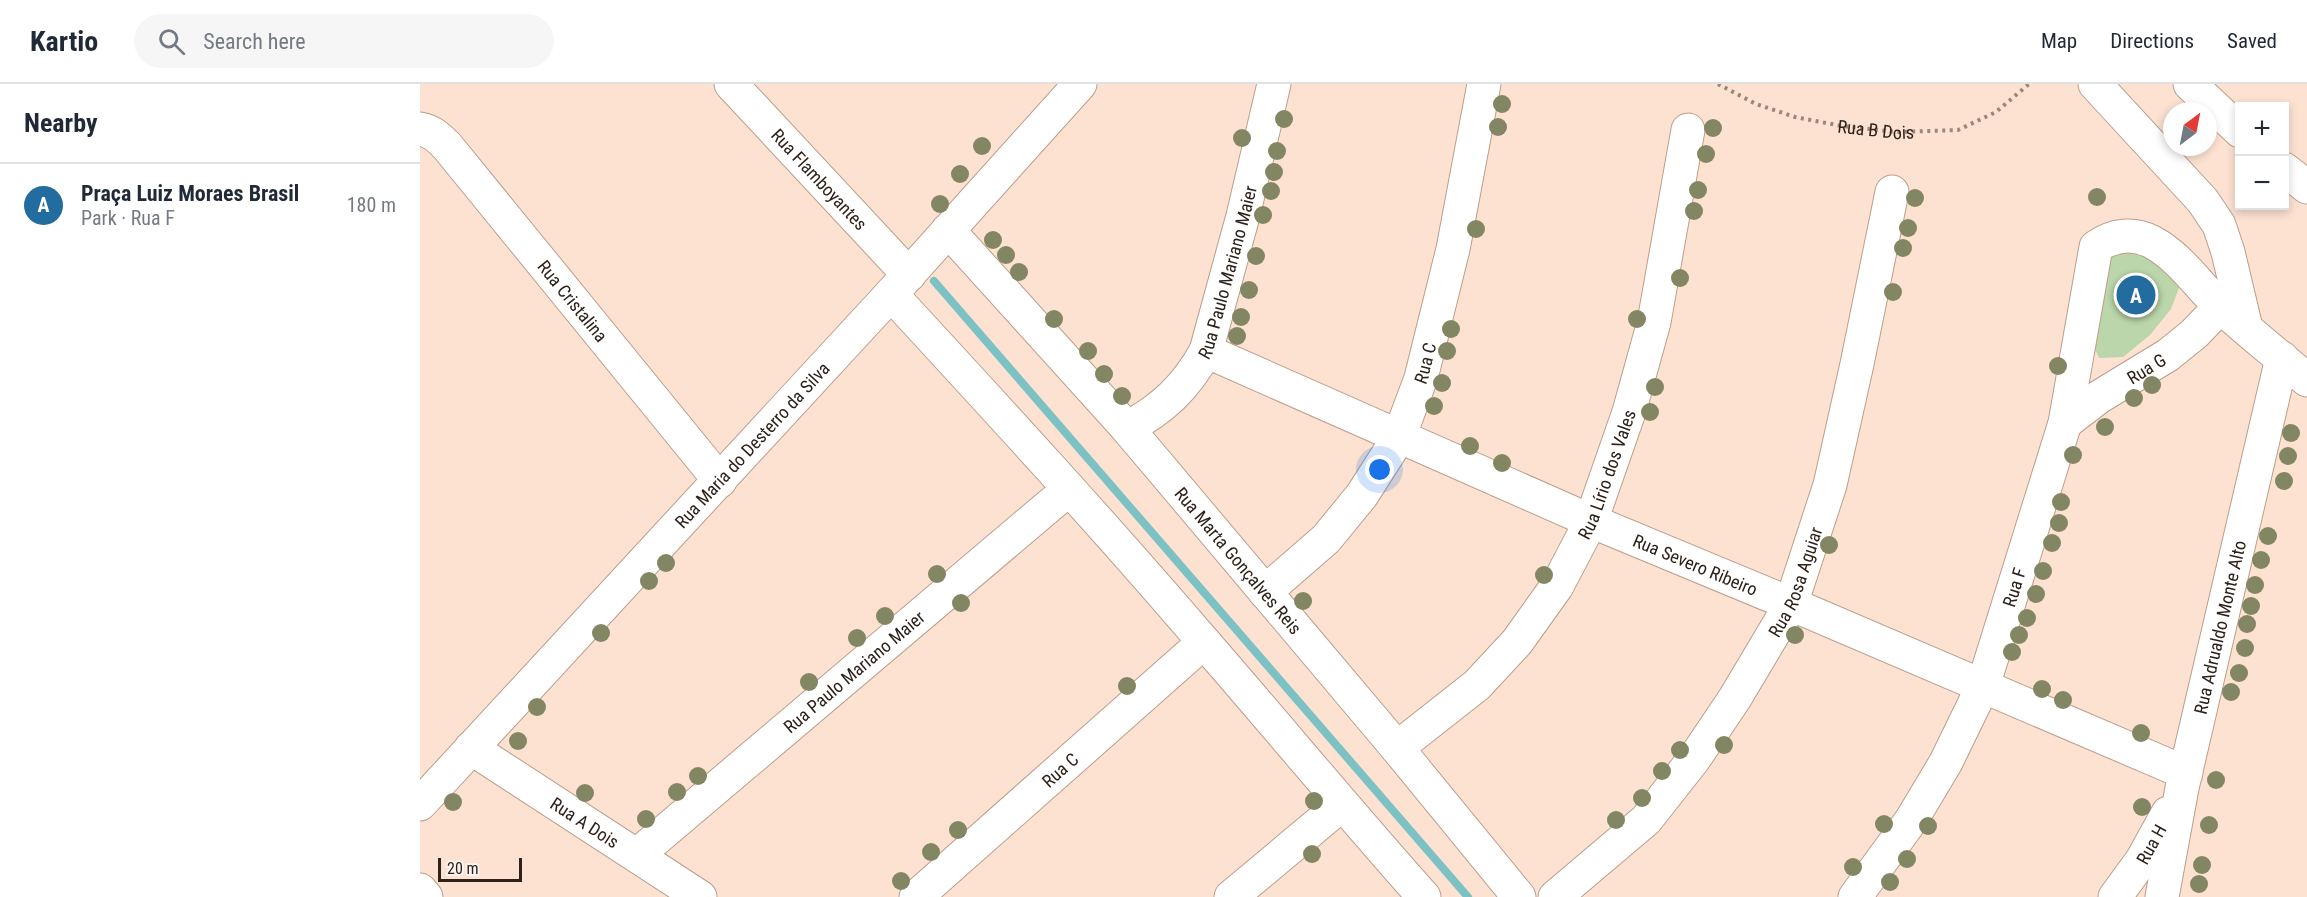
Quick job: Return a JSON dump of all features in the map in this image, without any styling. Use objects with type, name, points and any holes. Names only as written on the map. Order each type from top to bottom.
[{"type":"main road","name":"Rua Paulo Mariano Maier","points":[[1127,428],[1153,414],[1178,391],[1196,369],[1206,351],[1243,216],[1274,84]]},
{"type":"main road","name":"Rua C","points":[[1265,592],[1326,540],[1362,495],[1399,437],[1420,378],[1453,249],[1484,84]]},
{"type":"main road","points":[[2094,84],[2203,201],[2218,225],[2228,252],[2246,328]]},
{"type":"main road","points":[[2190,84],[2235,126]]},
{"type":"main road","name":"Rua Maria do Desterro da Silva","points":[[420,804],[720,481],[1078,85]]},
{"type":"main road","name":"Rua Flamboyantes","points":[[740,87],[900,284]]},
{"type":"main road","name":"Rua Cristalina","points":[[420,129],[437,136],[447,146],[720,481]]},
{"type":"main road","name":"Rua Lírio dos Vales","points":[[1397,748],[1477,686],[1517,642],[1557,586],[1591,521],[1629,412],[1654,322],[1688,130]]},
{"type":"main road","points":[[2289,173],[2307,187]]},
{"type":"main road","name":"Rua Rosa Aguiar","points":[[1555,897],[1646,820],[1694,759],[1735,698],[1791,604],[1830,485],[1892,192]]},
{"type":"main road","name":"Rua Marta Gonçalves Reis","points":[[948,230],[1127,428],[1397,748],[1519,897]]},
{"type":"main road","name":"Rua F","points":[[1855,897],[1912,819],[1946,762],[1983,686],[2065,423],[2096,247],[2109,238],[2129,236],[2150,241],[2172,255],[2221,306]]},
{"type":"main road","points":[[900,284],[1069,489],[1204,642],[1341,805],[1424,897]]},
{"type":"main road","points":[[2221,306],[2307,381]]},
{"type":"main road","name":"Rua G","points":[[2065,423],[2106,392],[2168,355],[2194,334],[2221,306]]},
{"type":"main road","name":"Rua Severo Ribeiro","points":[[1206,351],[1591,521],[1983,686],[2184,780]]},
{"type":"main road","name":"Rua Adrualdo Monte Alto","points":[[2162,897],[2184,780],[2282,358]]},
{"type":"main road","name":"Rua Paulo Mariano Maier","points":[[637,855],[1069,489]]},
{"type":"main road","name":"Rua C","points":[[916,897],[1204,642]]},
{"type":"main road","name":"Rua A Dois","points":[[471,748],[700,897]]},
{"type":"main road","name":"Rua H","points":[[2115,897],[2142,860],[2184,780]]},
{"type":"main road","points":[[1231,897],[1341,805]]},
{"type":"main road","points":[[420,890],[426,897]]},
{"type":"path","name":"Rua B Dois","points":[[1718,84],[1755,104],[1795,117],[1842,126],[1898,132],[1958,130],[1996,112],[2029,84]]},
{"type":"green space","points":[[2133,248],[2182,280],[2171,309],[2150,335],[2123,357],[2099,358],[2090,338],[2098,272],[2113,250]]},
{"type":"waterway","points":[[934,281],[1468,897]]},
{"type":"place","name":"Praça Luiz Moraes Brasil","points":[[2136,295]]}]
